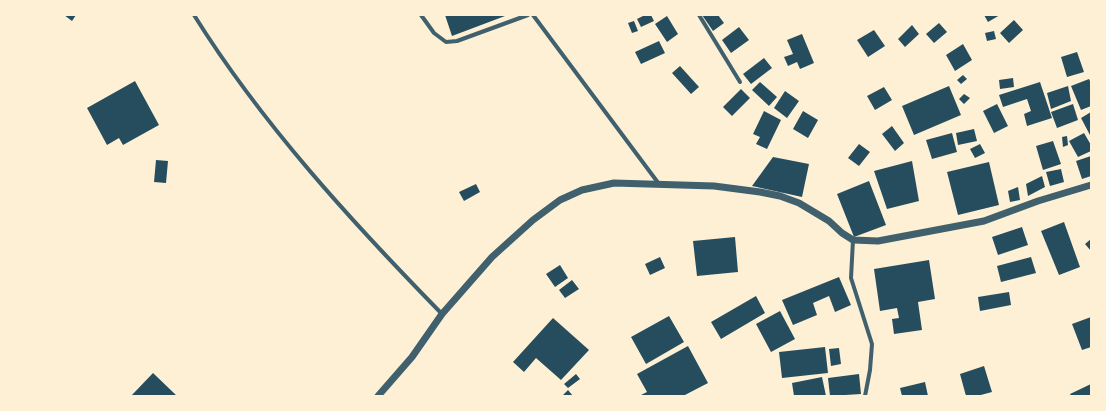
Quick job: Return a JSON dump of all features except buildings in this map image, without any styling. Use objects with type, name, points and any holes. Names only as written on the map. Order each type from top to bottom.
[{"type":"street","points":[[194,15],[216,50],[293,151],[380,250],[442,314]]},
{"type":"street","points":[[421,15],[434,33],[446,42],[457,41],[528,15]]},
{"type":"street","points":[[533,15],[659,184]]},
{"type":"street","points":[[698,15],[740,82]]},
{"type":"street","points":[[378,396],[412,357],[442,314],[492,257],[533,220],[560,200],[582,190],[614,183],[659,184],[714,186],[780,196],[798,203],[829,222],[853,240],[878,241],[984,221],[1038,201],[1091,185]]},
{"type":"street","points":[[853,240],[851,278],[872,344],[870,370],[865,396]]}]
